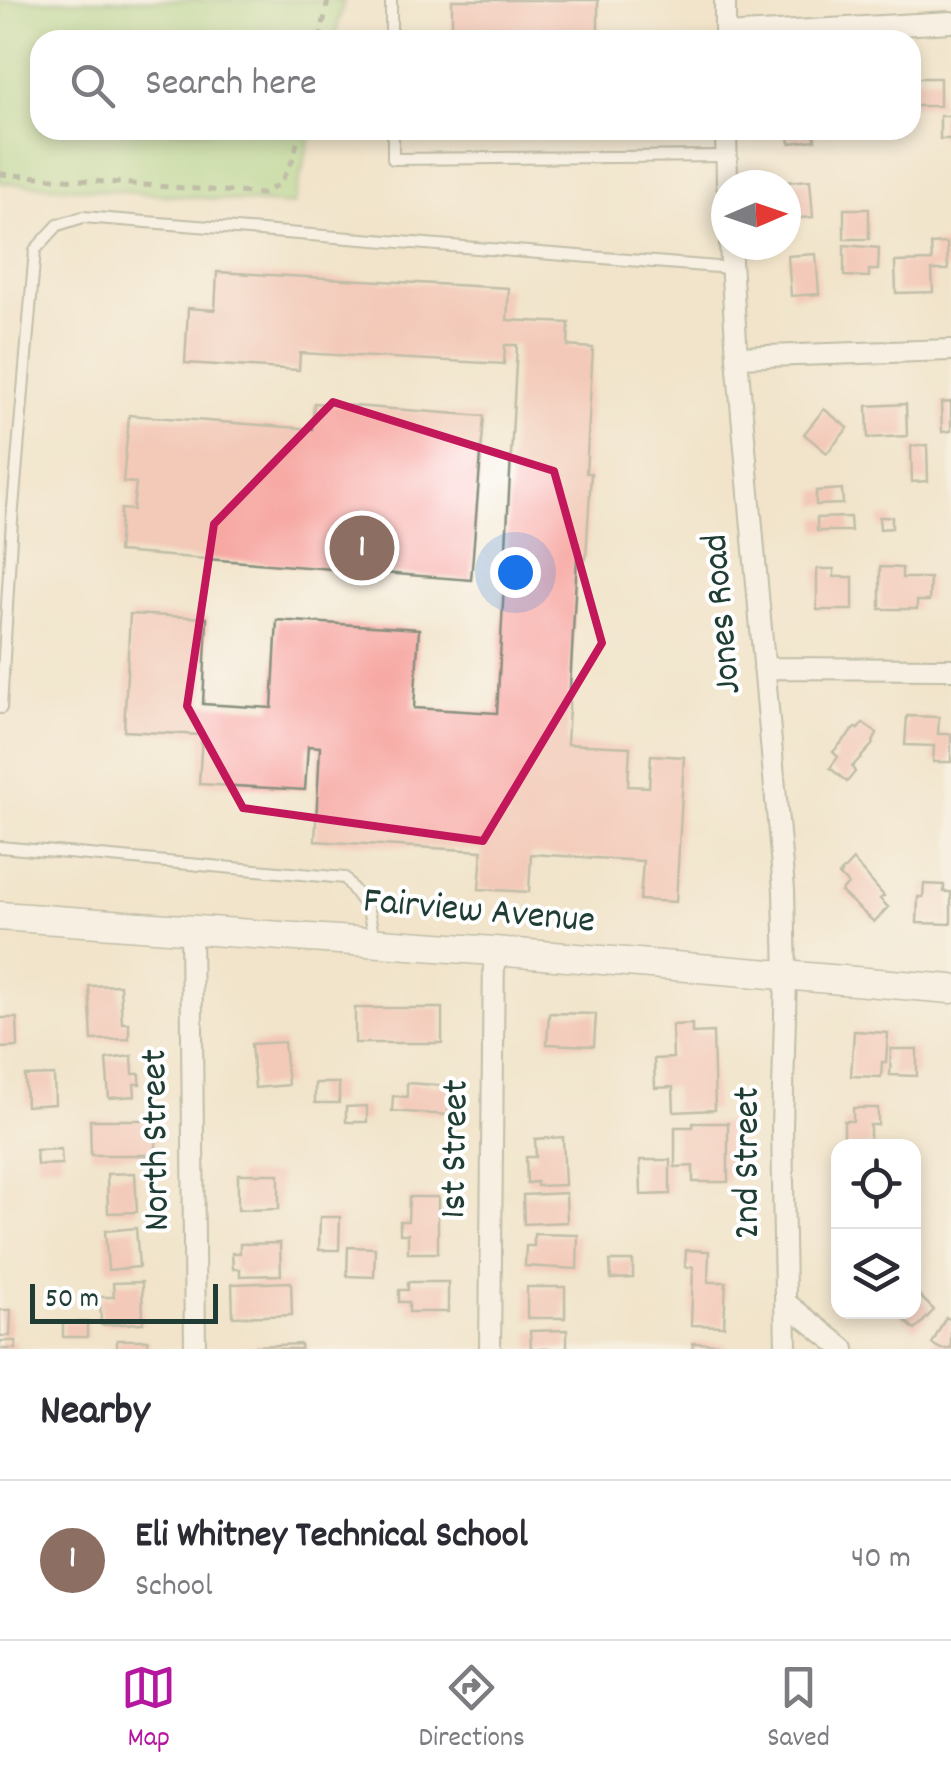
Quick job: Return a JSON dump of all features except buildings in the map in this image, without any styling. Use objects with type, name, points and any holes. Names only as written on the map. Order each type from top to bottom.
[{"type":"street","points":[[725,0],[725,30]]},
{"type":"street","points":[[838,30],[951,22]]},
{"type":"street","points":[[726,140],[727,170]]},
{"type":"street","name":"Jones Road","points":[[731,260],[784,890],[786,977]]},
{"type":"street","points":[[737,356],[951,350]]},
{"type":"street","points":[[764,668],[951,670]]},
{"type":"street","name":"Fairview Avenue","points":[[0,916],[951,989]]},
{"type":"street","name":"North Street","points":[[191,930],[195,1349]]},
{"type":"street","name":"1st Street","points":[[490,1349],[494,951]]},
{"type":"street","name":"2nd Street","points":[[786,977],[782,1127],[786,1349]]},
{"type":"street","points":[[786,1303],[844,1349]]},
{"type":"lane","points":[[391,0],[391,30]]},
{"type":"lane","points":[[392,140],[393,159],[727,156]]},
{"type":"lane","points":[[0,718],[35,250],[58,225],[83,216],[732,268]]},
{"type":"lane","points":[[0,847],[345,878],[368,910],[375,942]]},
{"type":"path","points":[[322,30],[328,0]]},
{"type":"path","points":[[0,174],[263,194],[284,179],[298,140]]},
{"type":"highlighted area","points":[[333,402],[554,471],[602,643],[483,841],[243,808],[187,706],[214,524]]},
{"type":"green space","points":[[0,0],[344,0],[336,30],[30,30],[30,140],[309,140],[293,205],[0,182]]},
{"type":"place","name":"Eli Whitney Technical School","points":[[362,548]]}]
